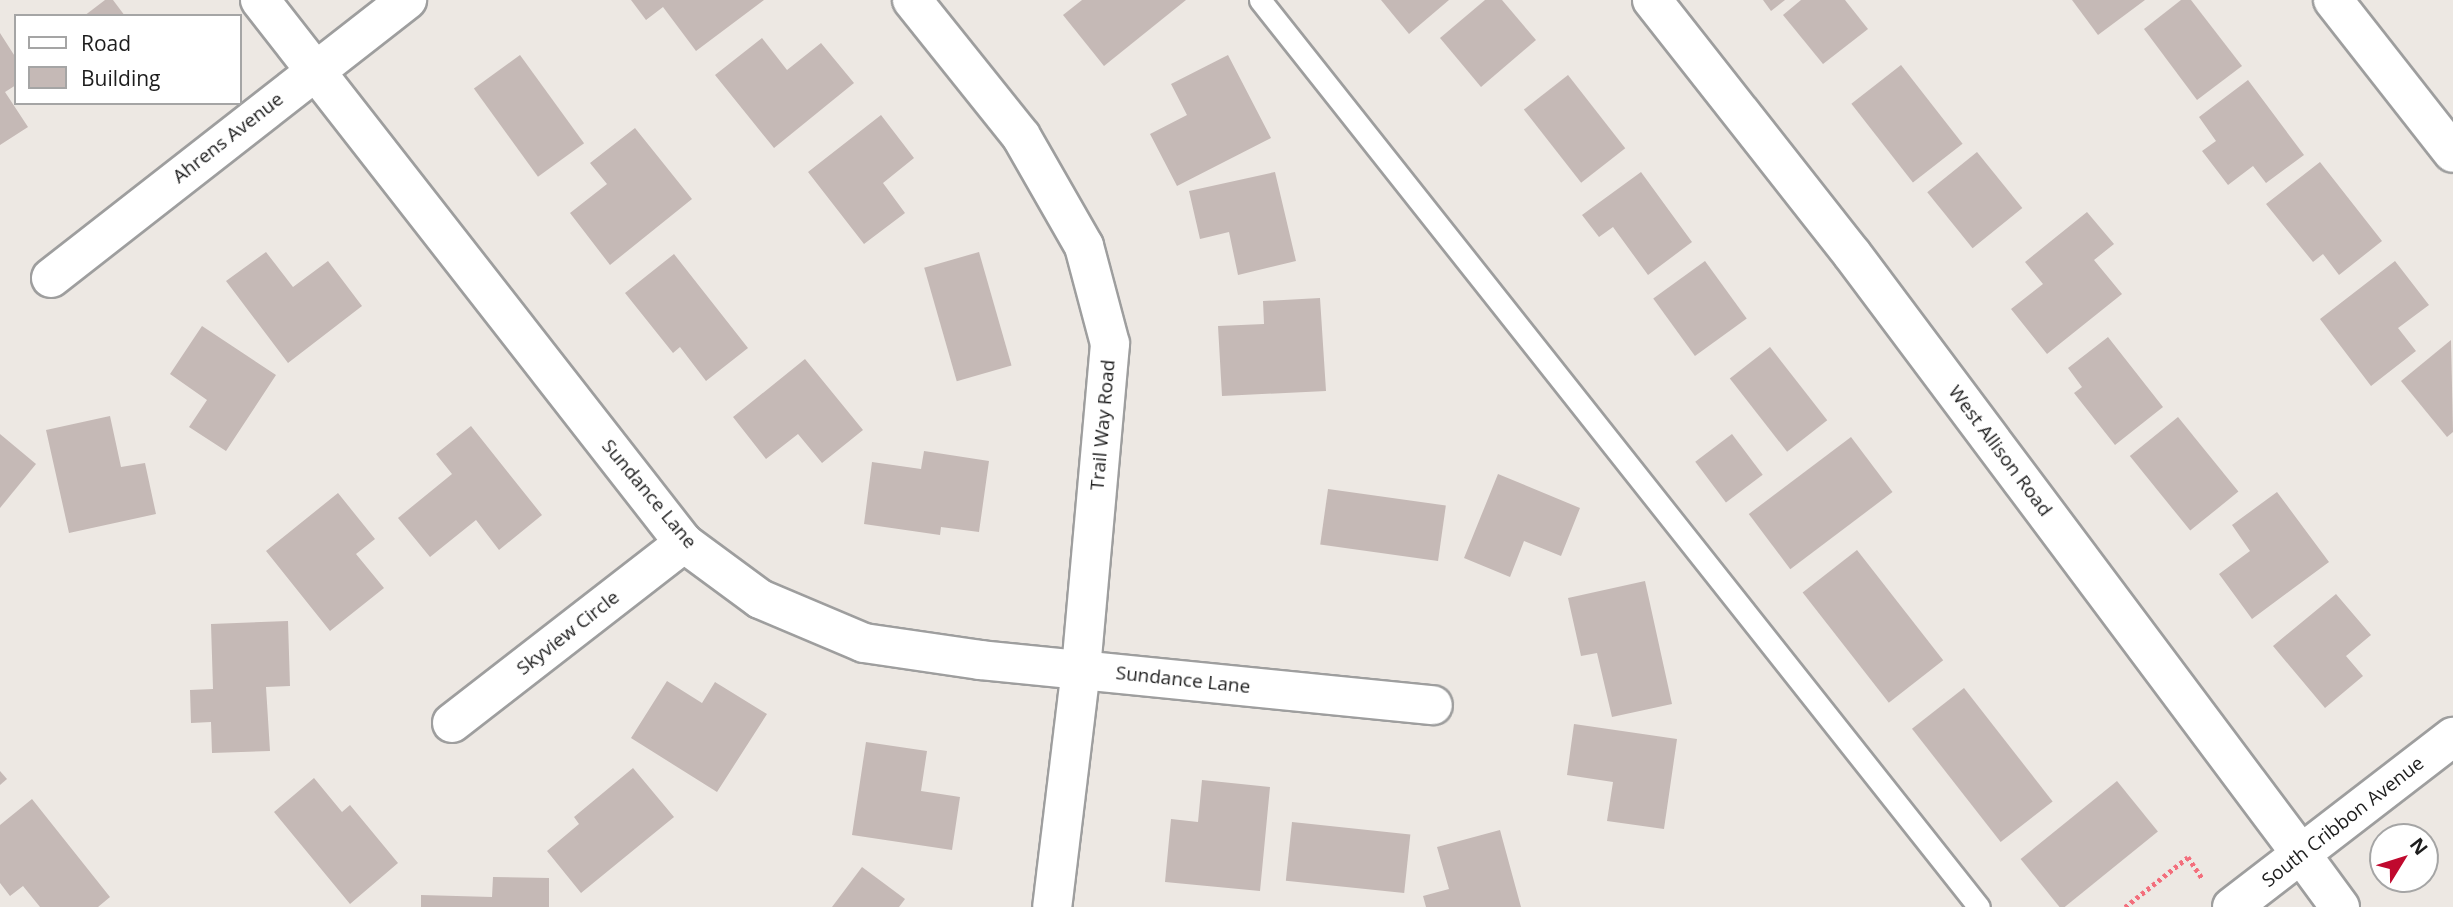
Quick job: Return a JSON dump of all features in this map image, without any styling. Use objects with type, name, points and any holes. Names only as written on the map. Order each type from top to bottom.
[{"type":"street","name":"Sundance Lane","points":[[260,0],[684,543],[760,599],[864,643],[1081,669],[1433,705]]},
{"type":"street","name":"Ahrens Avenue","points":[[51,278],[407,0]]},
{"type":"street","name":"Trail Way Road","points":[[912,0],[1021,136],[1084,246],[1110,344],[1081,669],[1052,907]]},
{"type":"street","name":"West Allison Road","points":[[1651,0],[1853,254],[2340,907]]},
{"type":"street","points":[[2333,0],[2453,153]]},
{"type":"street","name":"Skyview Circle","points":[[452,723],[684,543]]},
{"type":"street","name":"South Cribbon Avenue","points":[[2220,897],[2301,854],[2453,737]]},
{"type":"lane","points":[[1260,0],[1979,907]]},
{"type":"path","points":[[2125,907],[2188,857],[2220,897]]},
{"type":"building","points":[[105,0],[113,0],[124,14],[87,14]]},
{"type":"building","points":[[631,0],[764,0],[696,51],[663,7],[646,20]]},
{"type":"building","points":[[1082,0],[1186,0],[1104,66],[1063,15]]},
{"type":"building","points":[[1381,0],[1449,0],[1409,34]]},
{"type":"building","points":[[1485,0],[1502,0],[1536,40],[1481,87],[1440,38]]},
{"type":"building","points":[[1763,0],[1785,0],[1771,11]]},
{"type":"building","points":[[1801,0],[1845,0],[1868,29],[1823,64],[1783,15]]},
{"type":"building","points":[[2072,0],[2145,0],[2098,35]]},
{"type":"building","points":[[2181,0],[2191,0],[2242,66],[2197,100],[2144,29]]},
{"type":"building","points":[[0,33],[14,55],[14,86],[5,92],[28,127],[0,145]]},
{"type":"building","points":[[762,38],[787,70],[821,43],[854,83],[774,148],[715,75]]},
{"type":"building","points":[[520,55],[584,143],[538,177],[474,89]]},
{"type":"building","points":[[1228,55],[1271,138],[1177,186],[1150,134],[1187,115],[1171,84]]},
{"type":"building","points":[[1901,65],[1963,144],[1913,183],[1851,104]]},
{"type":"building","points":[[1568,75],[1625,148],[1581,183],[1524,109]]},
{"type":"building","points":[[2248,80],[2304,155],[2266,183],[2253,166],[2228,185],[2202,151],[2216,141],[2199,117]]},
{"type":"building","points":[[881,115],[914,158],[883,183],[905,213],[864,244],[808,172]]},
{"type":"building","points":[[635,128],[692,199],[610,265],[570,213],[607,184],[590,163]]},
{"type":"building","points":[[1977,152],[2022,208],[1973,248],[1927,192]]},
{"type":"building","points":[[2320,162],[2382,241],[2339,275],[2323,254],[2313,262],[2266,204]]},
{"type":"building","points":[[1275,172],[1296,261],[1238,275],[1229,232],[1200,239],[1189,191]]},
{"type":"building","points":[[1641,172],[1692,242],[1648,275],[1613,227],[1599,237],[1582,215]]},
{"type":"building","points":[[2087,212],[2114,244],[2094,260],[2122,294],[2047,354],[2011,309],[2043,284],[2025,262]]},
{"type":"building","points":[[266,252],[293,287],[328,261],[362,306],[288,363],[226,281]]},
{"type":"building","points":[[979,252],[1012,365],[957,381],[924,268]]},
{"type":"building","points":[[674,254],[748,348],[706,381],[680,347],[673,353],[625,293]]},
{"type":"building","points":[[1705,261],[1747,318],[1695,356],[1653,299]]},
{"type":"building","points":[[2395,261],[2429,305],[2398,328],[2416,351],[2371,386],[2320,319]]},
{"type":"building","points":[[1320,298],[1326,391],[1222,396],[1218,326],[1264,324],[1263,301]]},
{"type":"building","points":[[202,326],[276,375],[226,451],[189,427],[207,400],[170,374]]},
{"type":"building","points":[[2108,337],[2163,407],[2115,445],[2074,393],[2082,387],[2068,368]]},
{"type":"building","points":[[2451,340],[2453,432],[2447,437],[2401,381]]},
{"type":"building","points":[[1770,347],[1827,420],[1787,452],[1730,378]]},
{"type":"building","points":[[805,359],[863,430],[822,463],[798,434],[766,459],[733,417]]},
{"type":"building","points":[[110,416],[121,467],[145,463],[156,514],[69,533],[46,430]]},
{"type":"building","points":[[2178,417],[2238,492],[2190,531],[2130,456]]},
{"type":"building","points":[[471,426],[542,515],[499,550],[476,520],[430,557],[398,518],[452,474],[436,454]]},
{"type":"building","points":[[0,434],[36,464],[0,508]]},
{"type":"building","points":[[1732,434],[1763,475],[1726,502],[1695,462]]},
{"type":"building","points":[[1851,437],[1893,492],[1790,569],[1749,514]]},
{"type":"building","points":[[924,451],[989,461],[979,532],[941,527],[940,535],[864,524],[872,462],[921,469]]},
{"type":"building","points":[[1498,474],[1580,508],[1561,556],[1524,541],[1510,577],[1464,558]]},
{"type":"building","points":[[1328,489],[1446,506],[1438,561],[1320,544]]},
{"type":"building","points":[[2277,492],[2329,562],[2252,619],[2219,574],[2250,551],[2232,525]]},
{"type":"building","points":[[338,493],[375,539],[356,554],[384,588],[330,631],[266,551]]},
{"type":"building","points":[[1857,550],[1943,660],[1889,703],[1803,592]]},
{"type":"building","points":[[1645,581],[1672,704],[1612,717],[1597,653],[1581,656],[1568,598]]},
{"type":"building","points":[[2336,594],[2371,635],[2346,656],[2363,676],[2325,708],[2273,646]]},
{"type":"building","points":[[288,621],[290,686],[266,687],[270,751],[212,753],[211,722],[191,723],[190,690],[213,689],[211,624]]},
{"type":"building","points":[[667,681],[702,703],[715,682],[767,714],[717,792],[631,738]]},
{"type":"building","points":[[1964,688],[2053,801],[2001,842],[1912,729]]},
{"type":"building","points":[[1574,724],[1677,739],[1664,829],[1607,821],[1613,782],[1567,775]]},
{"type":"building","points":[[866,742],[927,751],[921,791],[960,797],[952,850],[852,835]]},
{"type":"building","points":[[633,768],[674,817],[581,893],[547,851],[579,824],[574,817]]},
{"type":"building","points":[[0,771],[7,779],[0,785]]},
{"type":"building","points":[[314,778],[342,812],[350,805],[398,863],[350,904],[274,812]]},
{"type":"building","points":[[1202,780],[1270,787],[1260,891],[1165,882],[1171,819],[1198,822]]},
{"type":"building","points":[[2117,781],[2158,832],[2065,907],[2059,907],[2021,859]]},
{"type":"building","points":[[32,799],[110,897],[98,907],[40,907],[23,886],[10,896],[0,883],[0,825]]},
{"type":"building","points":[[1292,822],[1410,834],[1404,893],[1286,881]]},
{"type":"building","points":[[1500,830],[1521,907],[1426,907],[1423,896],[1449,889],[1437,847]]},
{"type":"building","points":[[862,867],[905,899],[899,907],[832,907]]},
{"type":"building","points":[[493,877],[549,878],[549,907],[421,907],[421,895],[492,897]]}]
